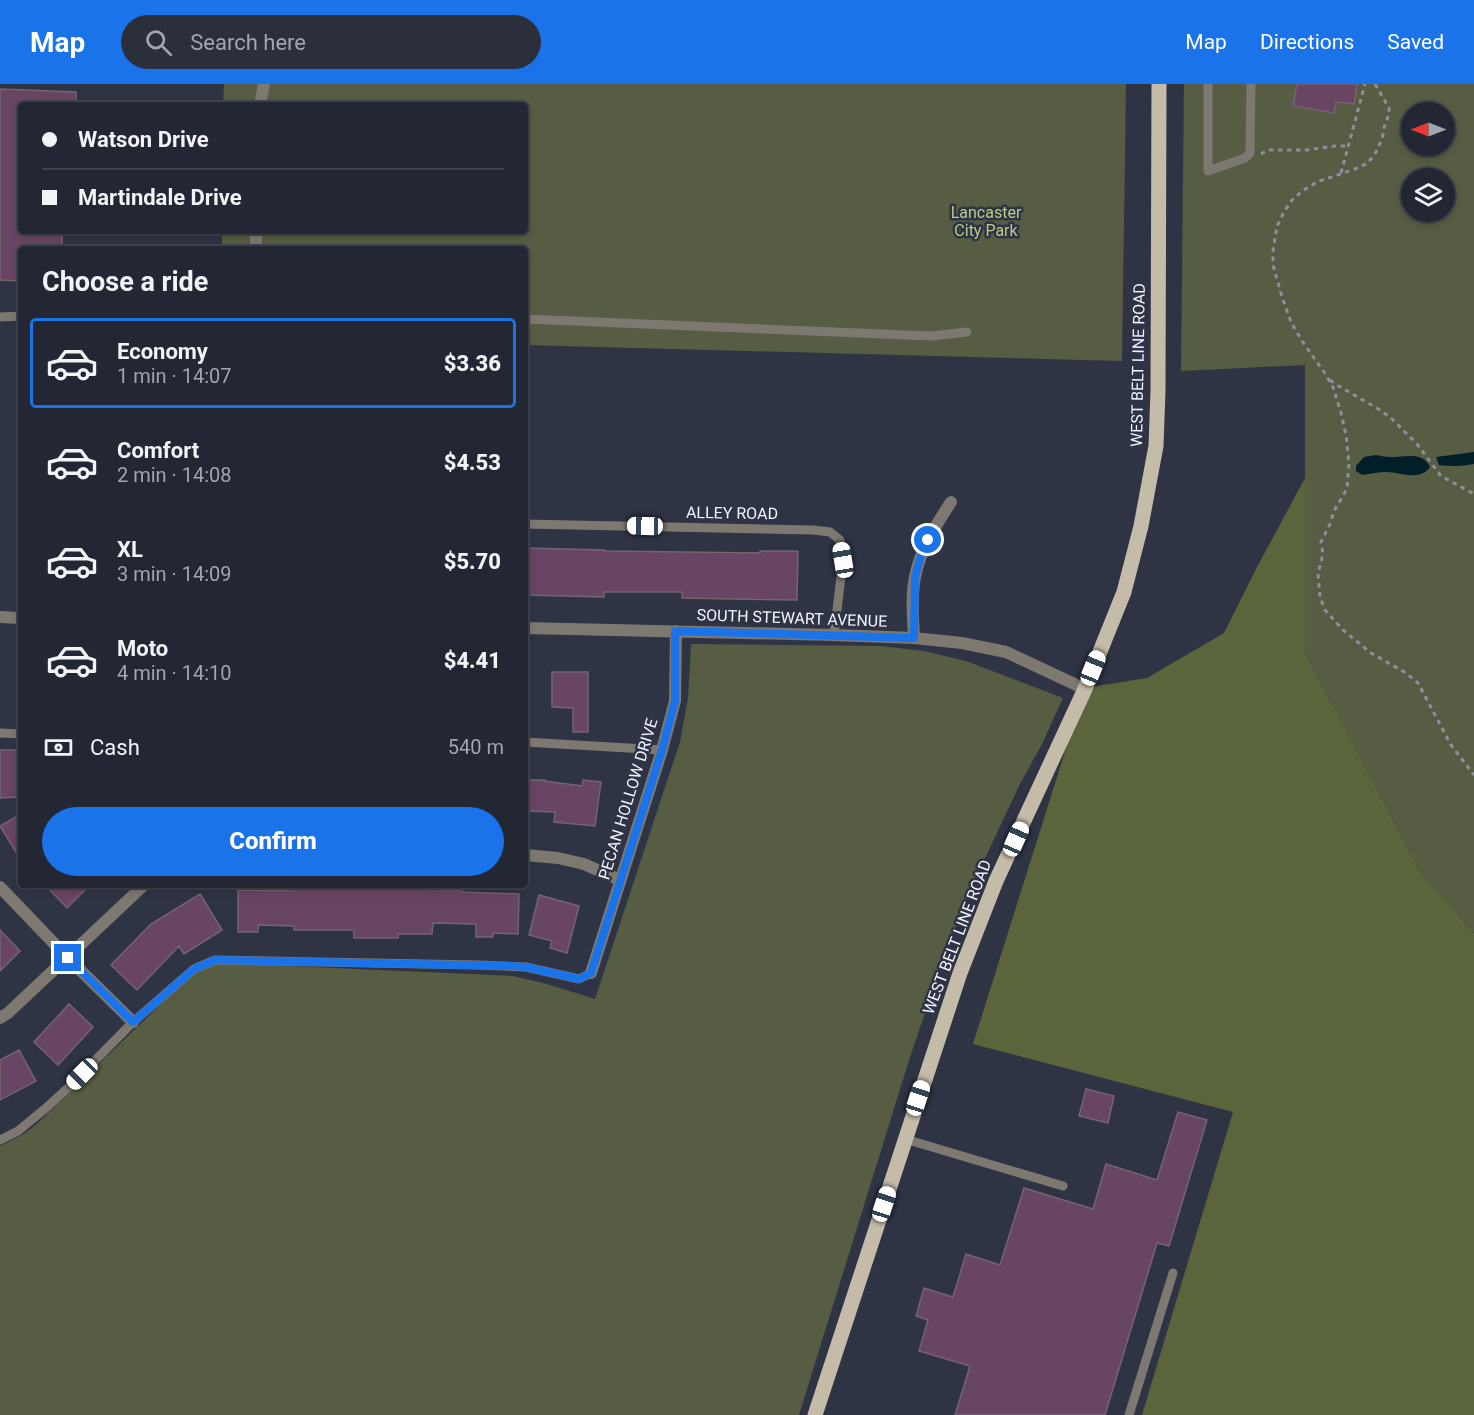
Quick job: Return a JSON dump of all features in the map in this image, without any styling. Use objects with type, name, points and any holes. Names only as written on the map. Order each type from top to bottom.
[{"type":"main road","name":"WEST BELT LINE ROAD","points":[[815,1415],[960,973],[1001,871],[1085,689],[1125,592],[1141,526],[1156,446],[1159,84]]},
{"type":"street","points":[[261,102],[264,84]]},
{"type":"street","points":[[261,102],[271,84]]},
{"type":"street","points":[[914,638],[915,577],[922,552],[951,502]]},
{"type":"street","points":[[0,617],[18,618]]},
{"type":"street","name":"SOUTH STEWART AVENUE","points":[[528,628],[834,635],[914,638],[962,643],[1006,652],[1085,689]]},
{"type":"street","name":"PECAN HOLLOW DRIVE","points":[[591,973],[662,750],[675,701],[675,631]]},
{"type":"street","points":[[528,855],[558,858],[584,864],[620,880]]},
{"type":"street","points":[[0,886],[133,1022]]},
{"type":"street","points":[[0,1018],[68,958],[141,888]]},
{"type":"lane","points":[[1208,84],[1208,171],[1245,158],[1250,153],[1251,84]]},
{"type":"lane","points":[[0,317],[18,316]]},
{"type":"lane","points":[[528,319],[931,336],[968,332]]},
{"type":"lane","name":"ALLEY ROAD","points":[[528,524],[830,532],[840,540],[843,560],[834,635]]},
{"type":"lane","points":[[0,733],[18,734]]},
{"type":"lane","points":[[528,742],[662,750]]},
{"type":"lane","points":[[0,1140],[18,1131],[46,1108],[133,1022],[194,969],[215,960],[507,966],[526,967],[579,979],[591,973]]},
{"type":"lane","points":[[904,1139],[1063,1186]]},
{"type":"lane","points":[[1129,1415],[1173,1273]]},
{"type":"path","points":[[1341,173],[1365,84]]},
{"type":"path","points":[[1375,84],[1389,108],[1380,147],[1368,162],[1317,182],[1292,200],[1277,226],[1273,251],[1282,297],[1291,322],[1333,387],[1346,435],[1349,479],[1347,489],[1334,511],[1321,542],[1323,554],[1318,574],[1320,597],[1325,609],[1343,630],[1371,653],[1418,682],[1451,745],[1474,775]]},
{"type":"path","points":[[1250,153],[1349,146]]},
{"type":"path","points":[[1328,378],[1391,418],[1417,444],[1441,476],[1474,494]]},
{"type":"green space","name":"Lancaster City Park","points":[[224,84],[1126,84],[1122,361],[528,345],[528,246],[222,246],[222,234],[528,234],[528,102],[223,102]]},
{"type":"green space","points":[[1184,84],[1474,84],[1474,933],[1420,871],[1305,652],[1305,365],[1181,371]]},
{"type":"green space","points":[[1305,478],[1305,652],[1420,871],[1474,933],[1474,1415],[1142,1415],[1233,1112],[973,1044],[1085,688],[1147,678],[1224,633]]},
{"type":"green space","points":[[691,644],[880,646],[924,651],[966,661],[1063,698],[987,854],[940,969],[910,1057],[799,1415],[0,1415],[0,1146],[24,1134],[38,1123],[194,972],[219,963],[513,976],[595,999],[680,742],[688,698]]},
{"type":"water","points":[[1474,452],[1474,464],[1439,465],[1436,457]]},
{"type":"water","points":[[1376,455],[1418,457],[1427,462],[1430,467],[1426,472],[1415,475],[1386,472],[1362,475],[1356,471],[1356,466],[1364,457]]},
{"type":"building","points":[[1297,84],[1357,84],[1354,104],[1336,102],[1334,113],[1293,106]]},
{"type":"building","points":[[0,89],[76,92],[76,102],[18,102],[18,234],[62,234],[62,246],[18,246],[18,281],[0,280]]},
{"type":"building","points":[[528,548],[760,553],[760,551],[798,551],[797,600],[682,598],[682,592],[604,592],[604,597],[528,595]]},
{"type":"building","points":[[552,672],[588,672],[588,732],[573,732],[573,708],[552,707]]},
{"type":"building","points":[[0,750],[18,750],[18,797],[0,798]]},
{"type":"building","points":[[528,780],[545,780],[582,786],[583,780],[601,782],[595,826],[554,822],[555,812],[528,811]]},
{"type":"building","points":[[18,816],[18,855],[0,826]]},
{"type":"building","points":[[48,888],[87,888],[67,908]]},
{"type":"building","points":[[294,888],[350,888],[462,890],[462,892],[519,894],[518,934],[493,933],[493,937],[476,937],[476,924],[433,923],[432,934],[398,934],[398,938],[354,938],[354,930],[294,930],[294,926],[258,925],[258,932],[238,932],[238,890],[294,891]]},
{"type":"building","points":[[200,894],[222,930],[184,954],[179,946],[137,990],[111,965],[151,924]]},
{"type":"building","points":[[539,895],[579,906],[567,953],[550,948],[552,941],[529,935]]},
{"type":"building","points":[[0,930],[20,951],[0,971]]},
{"type":"building","points":[[69,1004],[93,1027],[58,1065],[34,1042]]},
{"type":"building","points":[[19,1050],[36,1081],[0,1100],[0,1060]]},
{"type":"building","points":[[1086,1089],[1114,1096],[1108,1123],[1079,1116]]},
{"type":"building","points":[[1178,1112],[1207,1120],[1169,1246],[1157,1243],[1105,1415],[955,1415],[970,1366],[919,1351],[928,1320],[916,1316],[924,1288],[953,1297],[966,1254],[1000,1265],[1024,1188],[1093,1209],[1106,1164],[1157,1180]]},
{"type":"route","points":[[68,958],[133,1022],[194,969],[215,960],[510,966],[526,967],[579,979],[591,973],[662,750],[675,701],[675,631],[914,638],[915,577],[928,540]]}]
